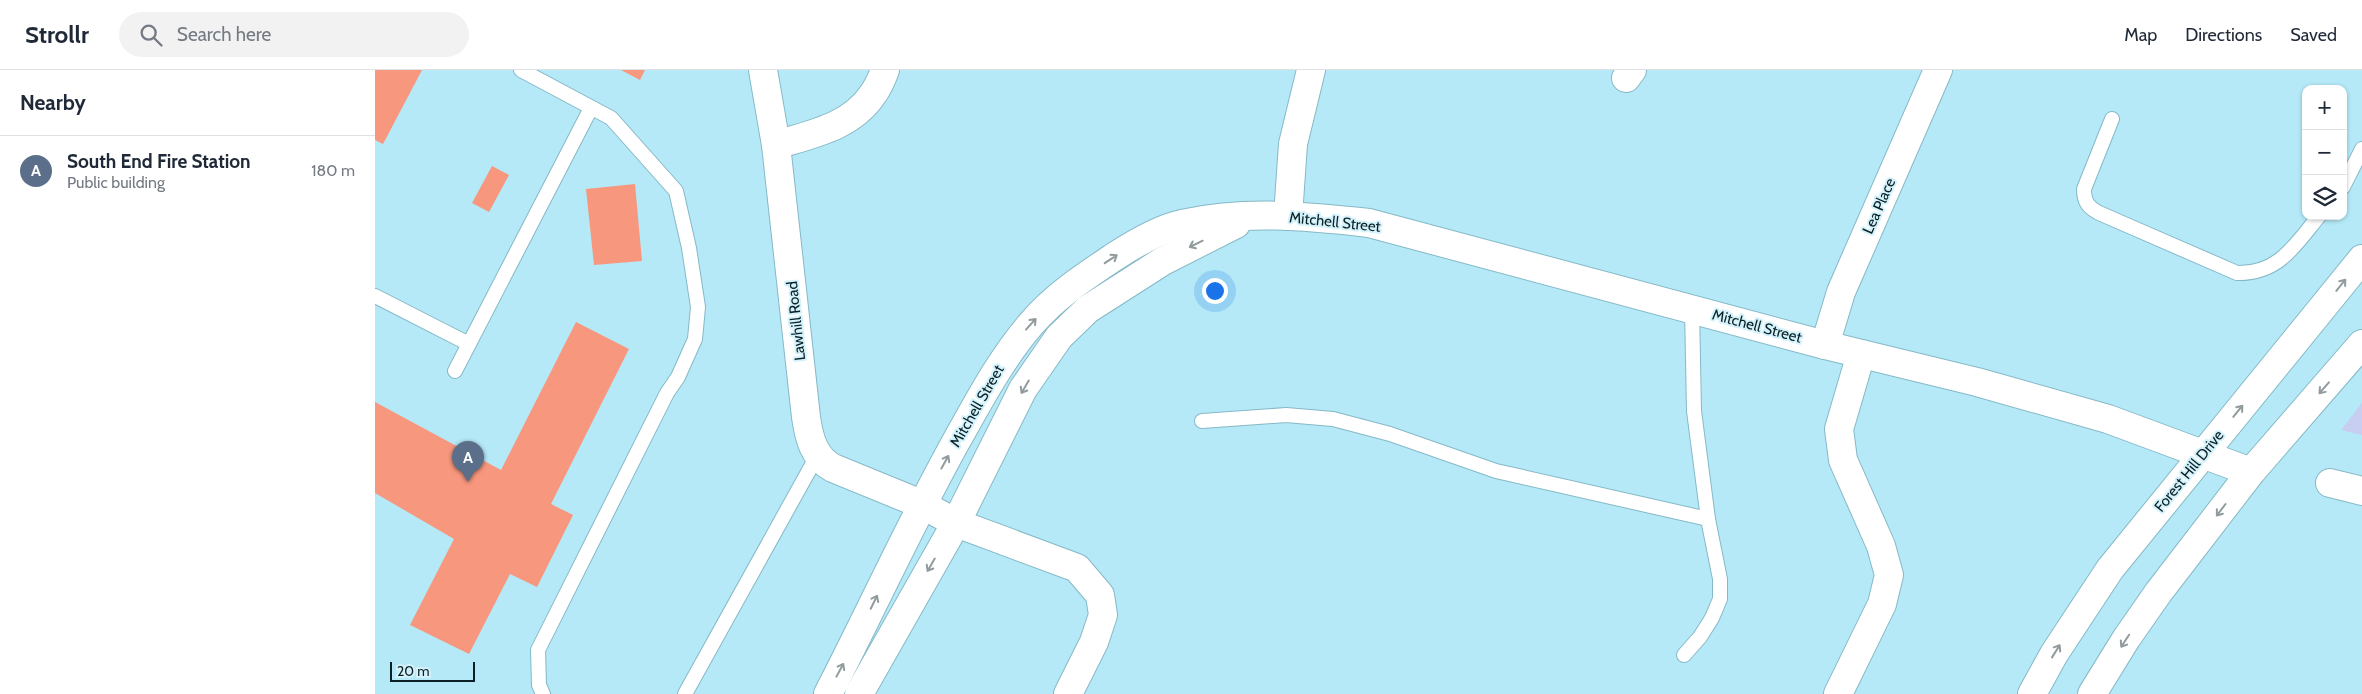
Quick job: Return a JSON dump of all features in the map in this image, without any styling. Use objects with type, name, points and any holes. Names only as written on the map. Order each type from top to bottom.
[{"type":"street","name":"Lawhill Road","points":[[763,70],[776,145],[808,432],[817,456]]},
{"type":"street","points":[[776,145],[834,128],[862,108],[874,94],[885,70]]},
{"type":"street","points":[[1289,216],[1293,144],[1311,70]]},
{"type":"street","name":"Lea Place","points":[[1825,345],[1841,292],[1938,70]]},
{"type":"street","name":"Mitchell Street","points":[[859,694],[955,523],[1023,389],[1059,336],[1087,309],[1163,261],[1255,215]]},
{"type":"street","name":"Mitchell Street","points":[[828,694],[921,504],[984,390],[1009,351],[1032,323],[1070,285],[1135,244],[1181,224],[1255,215],[1369,223],[1825,345],[1977,382],[2108,419],[2251,472]]},
{"type":"street","name":"Forest Hill Drive","points":[[2032,694],[2054,654],[2111,569],[2362,259]]},
{"type":"street","points":[[2092,694],[2126,639],[2153,601],[2251,472],[2362,344]]},
{"type":"street","points":[[1838,694],[1882,604],[1889,575],[1881,546],[1843,460],[1839,429],[1861,354]]},
{"type":"street","points":[[817,456],[825,464],[833,468],[921,504],[955,523],[1077,568],[1100,595],[1103,615],[1094,642],[1068,694]]},
{"type":"street","points":[[2330,483],[2362,491]]},
{"type":"lane","points":[[521,70],[611,118],[676,191],[689,248],[698,307],[695,339],[678,377],[667,393],[538,650],[539,685],[543,694]]},
{"type":"lane","points":[[455,371],[591,108]]},
{"type":"lane","points":[[2112,119],[2084,189],[2084,199],[2089,207],[2099,213],[2237,273],[2254,273],[2270,267],[2283,258],[2316,220]]},
{"type":"lane","points":[[2347,179],[2362,149]]},
{"type":"lane","points":[[375,296],[469,344]]},
{"type":"lane","points":[[1684,656],[1700,637],[1712,618],[1720,599],[1720,579],[1708,519],[1693,411],[1692,309]]},
{"type":"lane","points":[[1202,421],[1286,415],[1333,419],[1390,434],[1496,471],[1708,519]]},
{"type":"lane","points":[[685,694],[817,456]]},
{"type":"shaded area","points":[[2362,403],[2362,435],[2341,430]]},
{"type":"building","points":[[375,70],[422,70],[383,144],[375,140]]},
{"type":"building","points":[[621,70],[645,70],[640,80]]},
{"type":"building","points":[[492,166],[509,175],[489,212],[472,203]]},
{"type":"building","points":[[635,184],[642,261],[594,265],[586,189]]},
{"type":"building","points":[[576,322],[629,349],[551,504],[573,515],[537,587],[510,574],[469,654],[410,625],[454,539],[375,493],[375,402],[501,470]]},
{"type":"place","name":"South End Fire Station","points":[[468,482]]}]
